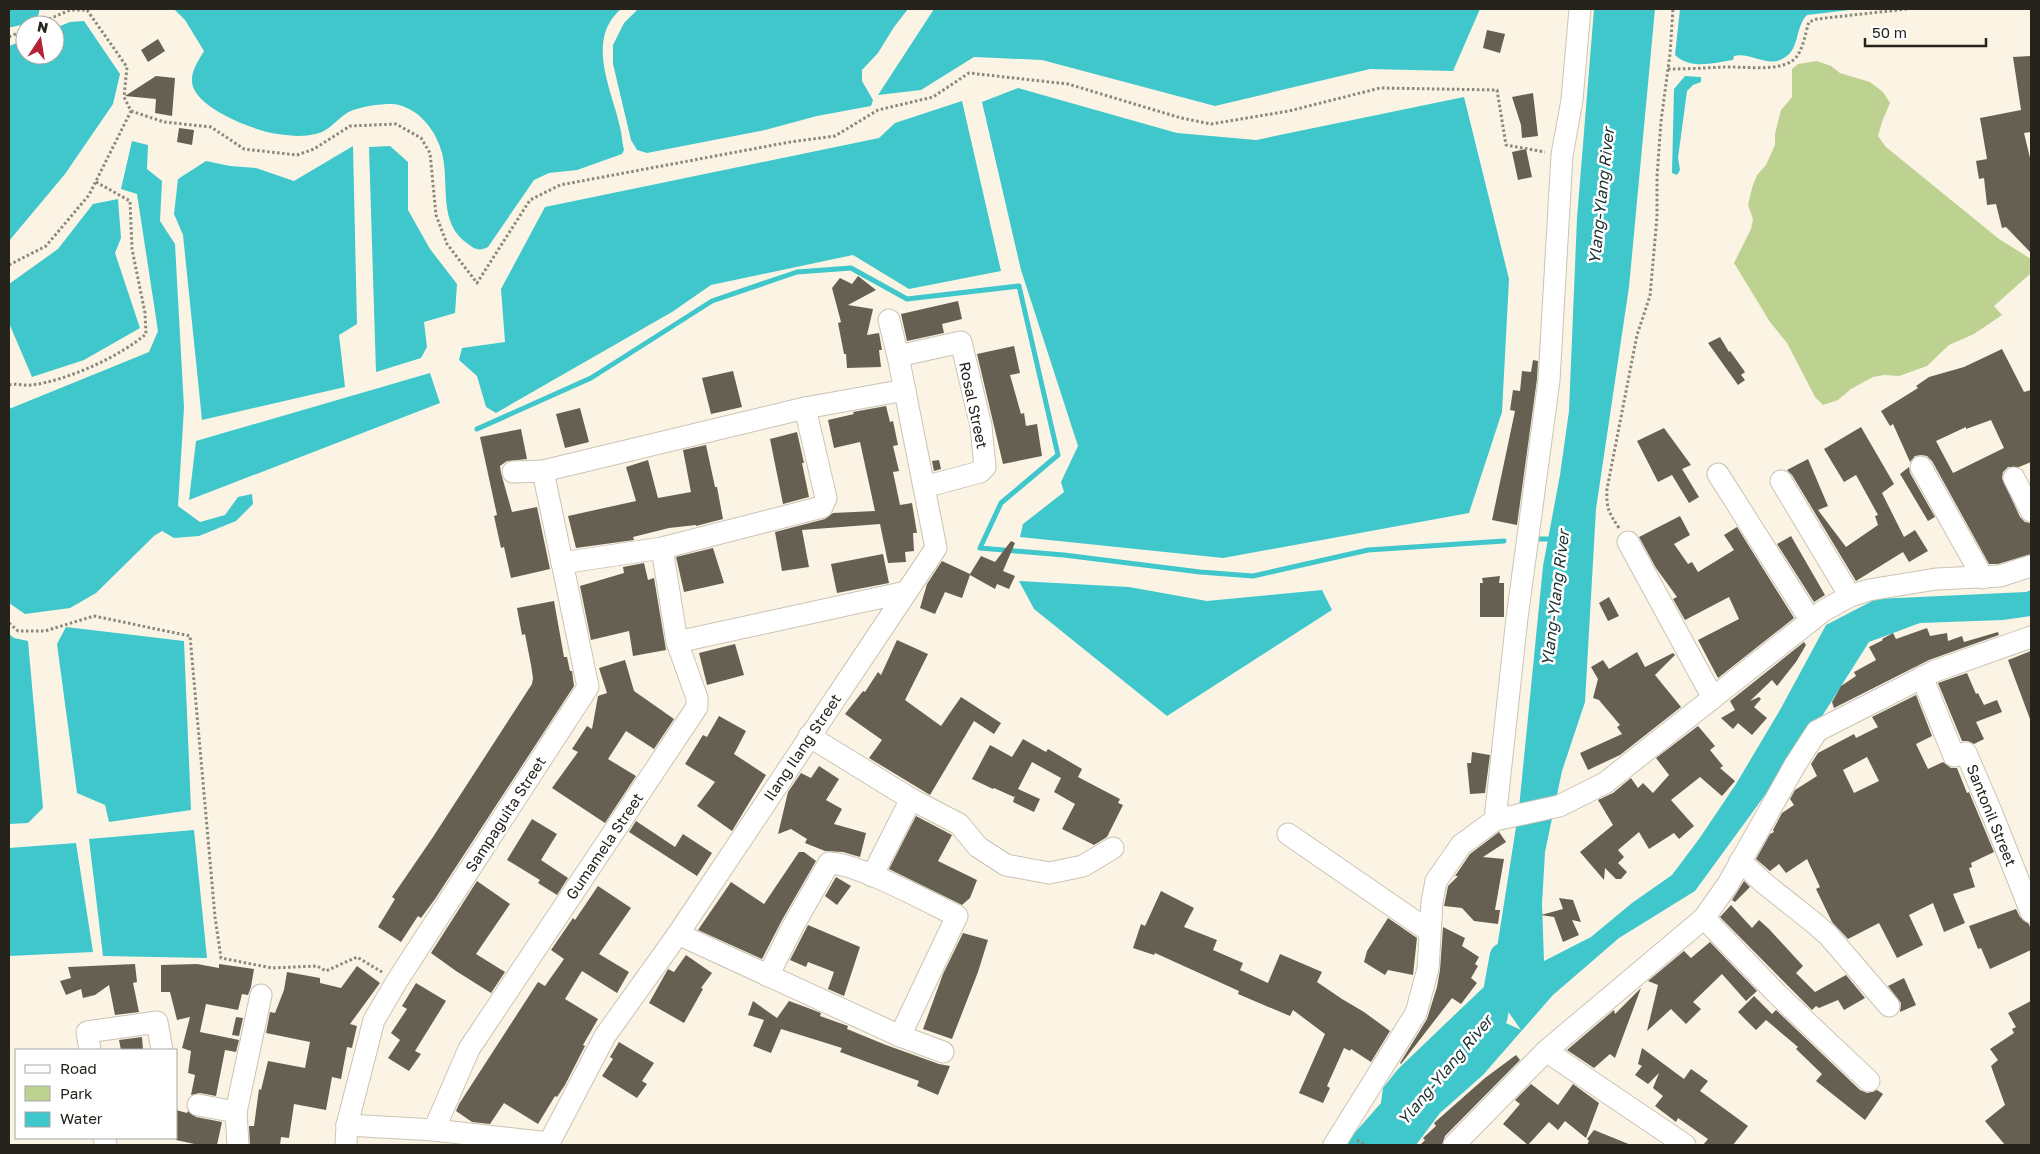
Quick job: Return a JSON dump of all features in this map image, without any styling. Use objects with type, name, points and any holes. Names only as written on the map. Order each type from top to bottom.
[{"type":"street","points":[[1502,819],[1517,618],[1549,380],[1562,155],[1572,100],[1580,9]]},
{"type":"street","name":"Ilang Ilang Street","points":[[548,1144],[605,1036],[678,934],[936,548],[898,356],[889,320]]},
{"type":"street","name":"Rosal Street","points":[[898,356],[961,342],[981,426],[985,468],[980,472],[924,487]]},
{"type":"street","points":[[513,472],[543,471],[804,408],[905,390]]},
{"type":"street","points":[[562,562],[662,548],[822,507],[826,498],[804,408]]},
{"type":"street","points":[[1922,468],[1983,578]]},
{"type":"street","name":"Sampaguita Street","points":[[346,1135],[374,1020],[396,981],[588,687],[543,471]]},
{"type":"street","points":[[1718,474],[1811,621]]},
{"type":"street","points":[[2014,478],[2031,511]]},
{"type":"street","points":[[1781,482],[1850,596]]},
{"type":"street","points":[[1628,542],[1713,698]]},
{"type":"street","name":"Gumamela Street","points":[[434,1130],[469,1049],[697,707],[697,698],[677,642],[662,548]]},
{"type":"street","points":[[1334,1145],[1416,1013],[1428,969],[1436,880],[1461,845],[1502,819],[1559,806],[1605,783],[1823,611],[1850,596],[1869,590],[1936,579],[2000,576],[2031,566]]},
{"type":"street","points":[[677,642],[906,592]]},
{"type":"street","points":[[1454,1145],[1546,1051],[1704,918],[1728,884],[1795,764],[1817,731],[1934,671],[2031,637]]},
{"type":"street","name":"Santonil Street","points":[[1922,677],[1954,756],[1966,753],[1994,816],[2031,912]]},
{"type":"street","points":[[809,736],[911,799],[960,824],[978,847],[1006,865],[1049,873],[1083,866],[1113,848]]},
{"type":"street","points":[[872,876],[911,799]]},
{"type":"street","points":[[1288,834],[1430,931]]},
{"type":"street","points":[[1740,861],[1765,884],[1828,935],[1889,1006]]},
{"type":"street","points":[[768,976],[793,926],[829,863],[837,863],[872,876],[957,916],[900,1036]]},
{"type":"street","points":[[1704,918],[1777,994],[1869,1081]]},
{"type":"street","points":[[678,934],[900,1036],[943,1052]]},
{"type":"street","points":[[238,1145],[236,1112],[261,995]]},
{"type":"street","points":[[90,1049],[87,1032],[157,1022],[162,1049]]},
{"type":"street","points":[[1546,1051],[1685,1145]]},
{"type":"street","points":[[198,1105],[236,1112]]},
{"type":"street","points":[[346,1135],[434,1130],[548,1144]]},
{"type":"path","points":[[1628,542],[1608,510],[1606,504],[1607,489],[1637,335],[1650,296],[1656,226],[1660,131],[1673,9]]},
{"type":"path","points":[[1668,68],[1756,68],[1782,64],[1793,60],[1797,55],[1809,22],[1818,19],[1907,9]]},
{"type":"path","points":[[58,15],[70,10],[87,10],[128,67],[124,98],[131,111],[164,122],[211,127],[244,149],[297,155],[314,149],[350,126],[396,124],[421,138],[430,153],[436,215],[447,244],[477,283],[530,200],[560,185],[790,142],[835,136],[878,110],[933,97],[970,73],[1068,84],[1181,118],[1211,124],[1289,111],[1380,88],[1497,90],[1506,146],[1562,155]]},
{"type":"path","points":[[9,265],[46,246],[89,195],[131,111]]},
{"type":"path","points":[[9,384],[30,385],[60,379],[130,348],[146,334],[145,313],[132,249],[130,202],[96,182]]},
{"type":"path","points":[[9,623],[18,631],[45,631],[94,616],[190,636],[215,917],[221,958],[272,968],[317,966],[326,971],[357,957],[396,981]]},
{"type":"green space","points":[[1817,61],[1831,66],[1840,73],[1870,82],[1883,92],[1890,103],[1878,136],[1886,147],[1999,239],[2031,259],[2030,274],[1994,306],[2002,315],[1974,334],[1949,345],[1927,366],[1899,376],[1884,375],[1873,377],[1851,389],[1838,400],[1823,405],[1815,397],[1787,343],[1770,322],[1734,263],[1751,229],[1753,219],[1748,205],[1752,188],[1757,175],[1766,165],[1775,145],[1775,134],[1781,110],[1792,97],[1792,69],[1798,64]]},
{"type":"water","points":[[174,9],[621,9],[610,21],[605,35],[603,50],[607,82],[620,127],[624,150],[622,154],[577,170],[549,173],[534,180],[488,247],[475,249],[458,235],[452,225],[446,202],[442,153],[432,130],[421,117],[399,105],[372,106],[347,113],[321,133],[302,136],[268,132],[227,117],[203,101],[195,92],[192,82],[193,73],[204,51],[185,20]]},
{"type":"water","points":[[908,9],[878,53],[862,70],[862,81],[873,100],[871,106],[817,116],[765,130],[647,153],[637,150],[631,140],[613,64],[613,45],[624,23],[637,10]]},
{"type":"water","points":[[934,9],[1480,9],[1453,71],[1370,69],[1215,106],[1042,60],[974,57],[921,90],[878,95]]},
{"type":"water","points":[[1594,9],[1655,9],[1629,287],[1596,509],[1585,702],[1562,771],[1545,852],[1542,904],[1544,961],[1591,937],[1632,903],[1672,875],[1736,784],[1780,710],[1826,625],[1876,599],[2026,592],[2031,590],[2031,616],[2003,620],[1920,623],[1869,642],[1819,721],[1695,891],[1619,938],[1553,995],[1483,1075],[1440,1113],[1416,1145],[1344,1145],[1381,1103],[1383,1088],[1398,1069],[1488,983],[1497,948],[1519,808],[1543,566],[1560,475],[1569,411],[1577,218]],"holes":[[[1489,984],[1521,1030],[1493,1017]]]},
{"type":"water","points":[[1680,9],[1858,9],[1807,15],[1800,26],[1791,51],[1780,60],[1769,61],[1740,55],[1734,56],[1733,60],[1710,64],[1695,64],[1681,60],[1675,55]]},
{"type":"water","points":[[84,21],[120,74],[113,104],[65,174],[9,241],[9,46],[15,44],[15,65],[65,65],[65,24]]},
{"type":"water","points":[[1685,76],[1701,77],[1701,82],[1693,85],[1687,91],[1678,158],[1680,170],[1677,175],[1672,173],[1674,89]]},
{"type":"water","points":[[1018,88],[1177,133],[1256,140],[1464,97],[1509,279],[1502,412],[1469,513],[1223,558],[1020,537],[1023,524],[1064,492],[1061,482],[1078,446],[1021,270],[982,102]]},
{"type":"water","points":[[962,101],[1001,271],[909,289],[853,255],[711,285],[672,312],[496,413],[486,407],[477,376],[459,360],[462,348],[505,342],[501,289],[545,207],[879,138],[895,123]]},
{"type":"water","points":[[132,141],[148,145],[147,169],[162,181],[160,221],[175,244],[184,408],[178,506],[200,522],[225,515],[238,497],[252,494],[253,504],[236,521],[199,536],[174,538],[162,531],[154,536],[96,593],[70,608],[25,614],[9,603],[9,409],[149,352],[158,331],[137,194],[121,189]]},
{"type":"water","points":[[353,146],[357,324],[339,335],[345,387],[202,420],[183,235],[174,214],[178,179],[206,161],[230,166],[256,168],[294,181]]},
{"type":"water","points":[[390,146],[408,162],[408,210],[430,249],[457,284],[455,313],[424,322],[427,347],[421,358],[376,372],[369,147]]},
{"type":"water","points":[[118,199],[121,238],[115,253],[140,328],[84,360],[32,377],[9,323],[9,284],[58,249],[93,204]]},
{"type":"water","points":[[430,373],[440,403],[189,500],[196,441]]},
{"type":"water","points":[[1019,581],[1129,587],[1207,601],[1322,590],[1332,610],[1167,716],[1034,609]]},
{"type":"water","points":[[66,627],[184,641],[191,810],[109,822],[105,805],[77,793],[57,644]]},
{"type":"water","points":[[9,634],[14,638],[28,641],[43,808],[28,823],[9,824]]},
{"type":"water","points":[[194,830],[207,958],[103,956],[89,839]]},
{"type":"water","points":[[76,843],[93,952],[9,956],[9,848]]},
{"type":"building","points":[[1487,30],[1505,34],[1500,53],[1483,48]]},
{"type":"building","points":[[158,39],[165,51],[148,62],[141,50]]},
{"type":"building","points":[[2030,56],[2031,132],[2024,133],[2031,162],[2031,253],[2006,227],[2002,228],[1996,204],[1987,205],[1984,178],[1979,179],[1976,161],[1987,159],[1980,118],[2021,110],[2013,57]]},
{"type":"building","points":[[156,76],[175,78],[172,116],[155,113],[156,99],[125,96]]},
{"type":"building","points":[[1533,93],[1538,136],[1522,138],[1521,125],[1512,97]]},
{"type":"building","points":[[179,128],[194,130],[192,145],[177,142]]},
{"type":"building","points":[[1526,149],[1532,177],[1518,180],[1512,152]]},
{"type":"building","points":[[858,276],[876,290],[848,305],[873,309],[867,335],[879,333],[882,350],[879,350],[881,367],[847,368],[846,354],[844,354],[838,323],[841,322],[832,288],[840,278],[852,284]]},
{"type":"building","points":[[958,301],[962,319],[942,324],[944,333],[907,341],[901,314]]},
{"type":"building","points":[[1720,337],[1745,372],[1741,375],[1745,380],[1738,385],[1708,343]]},
{"type":"building","points":[[1014,346],[1020,373],[1010,375],[1021,414],[1024,413],[1026,426],[1037,424],[1042,456],[1003,464],[977,354]]},
{"type":"building","points":[[2002,349],[2024,392],[2031,390],[2031,462],[2019,467],[2008,467],[2003,472],[2002,478],[2020,517],[2025,522],[2031,523],[2031,554],[1998,564],[1989,564],[1932,461],[1927,456],[1921,455],[1915,456],[1910,462],[1893,424],[1890,426],[1881,411],[1918,388],[1916,386],[1929,377],[1964,367]],"holes":[[[1991,420],[2004,448],[1953,473],[1936,441],[1966,427],[1966,429]]]},
{"type":"building","points":[[1533,360],[1538,361],[1537,379],[1517,525],[1492,520],[1515,411],[1510,410],[1513,390],[1520,391],[1522,371],[1531,372]]},
{"type":"building","points":[[733,371],[742,407],[711,414],[702,378]]},
{"type":"building","points":[[886,406],[890,422],[893,421],[898,445],[893,446],[899,471],[893,472],[900,505],[912,503],[917,533],[913,533],[914,551],[905,552],[906,562],[888,563],[880,524],[802,530],[809,567],[782,571],[775,532],[825,519],[833,513],[875,511],[860,442],[834,448],[828,420],[854,414],[853,412]]},
{"type":"building","points":[[580,408],[589,442],[565,448],[556,414]]},
{"type":"building","points":[[1861,427],[1894,484],[1882,493],[1904,537],[1915,530],[1928,551],[1909,562],[1903,552],[1856,581],[1792,475],[1787,470],[1808,459],[1828,506],[1818,510],[1846,547],[1878,525],[1875,516],[1878,515],[1856,475],[1844,482],[1824,449]]},
{"type":"building","points":[[1664,428],[1691,465],[1682,469],[1699,497],[1689,503],[1672,475],[1658,482],[1637,441]]},
{"type":"building","points":[[521,429],[527,459],[507,461],[500,466],[501,473],[512,512],[537,507],[550,569],[511,578],[504,547],[501,548],[494,516],[497,515],[480,437]]},
{"type":"building","points":[[797,432],[809,497],[783,504],[770,439]]},
{"type":"building","points":[[706,445],[723,519],[696,526],[669,528],[633,537],[634,540],[576,548],[568,516],[636,501],[626,467],[648,460],[658,498],[691,492],[683,450]]},
{"type":"building","points":[[939,460],[941,469],[934,471],[932,461]]},
{"type":"building","points":[[1909,467],[1910,473],[1935,517],[1928,521],[1900,474]]},
{"type":"building","points":[[1680,516],[1690,535],[1674,544],[1688,564],[1692,562],[1698,572],[1734,550],[1724,535],[1737,527],[1794,618],[1718,678],[1698,640],[1739,619],[1729,597],[1685,620],[1673,599],[1677,597],[1656,568],[1639,537]]},
{"type":"building","points":[[1791,536],[1825,595],[1814,602],[1777,544]]},
{"type":"building","points":[[1011,541],[1015,543],[1003,571],[1015,576],[1009,589],[997,584],[995,589],[970,575],[962,598],[945,592],[935,614],[920,608],[927,584],[942,561],[970,574],[981,556],[995,562]]},
{"type":"building","points":[[713,548],[724,583],[684,592],[676,557]]},
{"type":"building","points":[[883,554],[889,583],[837,593],[831,564]]},
{"type":"building","points":[[644,563],[648,580],[654,578],[666,650],[633,656],[629,631],[591,640],[580,586],[624,573],[623,567]]},
{"type":"building","points":[[1500,576],[1499,583],[1504,583],[1504,617],[1480,617],[1480,583],[1483,583],[1482,578]]},
{"type":"building","points":[[1609,597],[1619,616],[1608,621],[1599,603]]},
{"type":"building","points":[[554,601],[564,657],[567,657],[570,671],[572,671],[574,686],[435,899],[421,918],[418,916],[401,942],[378,927],[395,899],[392,897],[532,684],[533,678],[525,634],[522,635],[517,608]]},
{"type":"building","points":[[1927,628],[1930,636],[1947,633],[1948,641],[1962,636],[1964,642],[1998,632],[1999,635],[1929,660],[1834,708],[1832,702],[1841,686],[1856,676],[1854,672],[1876,660],[1869,647],[1893,633],[1896,639]]},
{"type":"building","points":[[897,640],[928,654],[905,700],[941,726],[961,697],[1001,723],[994,734],[974,721],[930,795],[869,758],[882,740],[845,714],[863,691],[865,692],[878,672],[881,675]]},
{"type":"building","points":[[1804,642],[1806,645],[1796,662],[1777,686],[1772,680],[1750,701],[1759,697],[1761,699],[1754,707],[1767,718],[1752,735],[1738,723],[1733,729],[1721,718],[1735,710],[1730,701]]},
{"type":"building","points":[[735,644],[744,675],[707,685],[699,653]]},
{"type":"building","points":[[2031,651],[2031,718],[2030,719],[2008,660]]},
{"type":"building","points":[[1637,652],[1645,667],[1673,653],[1675,655],[1655,675],[1681,707],[1620,755],[1588,770],[1580,753],[1622,734],[1617,727],[1620,725],[1599,700],[1593,698],[1598,679],[1591,667],[1603,660],[1609,669]]},
{"type":"building","points":[[625,660],[634,691],[674,719],[654,749],[626,731],[608,759],[636,776],[605,823],[552,788],[578,752],[572,749],[587,726],[592,729],[598,696],[607,693],[599,668]]},
{"type":"building","points":[[1967,673],[1976,694],[1978,693],[1984,705],[1997,700],[2002,712],[1976,722],[1984,739],[1974,744],[1962,741],[1938,683]]},
{"type":"building","points":[[1916,695],[1932,736],[1916,744],[1928,769],[1943,762],[1951,768],[1957,768],[1994,852],[1971,863],[1972,867],[1969,868],[1975,887],[1953,894],[1965,923],[1944,932],[1933,903],[1909,915],[1923,945],[1897,958],[1879,923],[1848,939],[1832,922],[1816,889],[1820,887],[1807,859],[1786,873],[1779,864],[1770,871],[1756,859],[1770,834],[1774,832],[1773,830],[1782,813],[1794,805],[1790,799],[1795,790],[1817,776],[1811,764],[1818,753],[1854,734],[1856,738],[1878,727],[1872,717]],"holes":[[[1867,757],[1879,781],[1854,793],[1843,770]]]},
{"type":"building","points":[[719,716],[746,731],[734,754],[766,775],[732,831],[697,806],[715,782],[685,764],[703,735],[707,737]]},
{"type":"building","points":[[1698,726],[1715,746],[1710,750],[1723,766],[1720,768],[1735,781],[1722,796],[1700,777],[1671,800],[1694,826],[1679,839],[1674,833],[1649,849],[1639,832],[1618,850],[1624,857],[1618,863],[1627,872],[1621,879],[1616,879],[1605,868],[1604,880],[1580,852],[1613,825],[1598,800],[1613,793],[1631,778],[1638,788],[1643,783],[1653,793],[1669,775],[1656,758]]},
{"type":"building","points":[[1023,739],[1046,752],[1048,749],[1082,769],[1078,777],[1120,799],[1118,803],[1123,805],[1107,837],[1094,845],[1062,829],[1075,804],[1054,792],[1061,778],[1032,762],[1018,789],[1040,799],[1034,812],[1013,802],[1015,795],[1014,797],[972,779],[990,745],[1012,757]]},
{"type":"building","points":[[1472,752],[1490,755],[1485,793],[1470,794],[1467,763],[1471,763]]},
{"type":"building","points":[[819,766],[839,779],[826,800],[842,809],[834,824],[866,833],[860,857],[843,852],[825,851],[805,843],[807,839],[791,829],[778,834],[788,792],[801,773],[811,778]]},
{"type":"building","points":[[916,816],[952,835],[938,861],[977,880],[970,898],[962,905],[889,869]]},
{"type":"building","points":[[532,819],[557,834],[541,860],[568,878],[557,895],[538,883],[540,880],[507,860]]},
{"type":"building","points":[[636,821],[675,847],[683,834],[712,853],[697,876],[629,832]]},
{"type":"building","points":[[1499,832],[1506,842],[1483,857],[1504,859],[1495,910],[1500,910],[1498,924],[1474,921],[1462,908],[1444,906],[1448,886],[1458,876],[1455,876],[1470,854]]},
{"type":"building","points":[[799,852],[804,852],[816,861],[762,959],[698,930],[731,882],[764,904]]},
{"type":"building","points":[[836,877],[851,886],[837,905],[825,896]]},
{"type":"building","points":[[477,881],[510,904],[476,954],[505,972],[491,993],[431,953]]},
{"type":"building","points":[[1744,881],[1750,887],[1735,902],[1732,900]]},
{"type":"building","points":[[598,886],[631,908],[599,954],[629,972],[617,993],[582,971],[565,999],[598,1019],[583,1045],[585,1046],[565,1085],[557,1097],[555,1096],[538,1124],[504,1103],[490,1124],[472,1122],[456,1111],[459,1104],[538,982],[545,986],[564,959],[551,950],[573,918],[575,920]]},
{"type":"building","points":[[1161,891],[1194,908],[1184,927],[1217,940],[1213,950],[1243,963],[1240,970],[1268,983],[1280,954],[1322,972],[1317,982],[1390,1031],[1371,1062],[1351,1049],[1350,1051],[1344,1048],[1327,1086],[1330,1088],[1323,1103],[1299,1093],[1325,1034],[1293,1010],[1290,1016],[1238,994],[1239,991],[1155,953],[1154,955],[1133,948],[1141,924],[1145,926]]},
{"type":"building","points":[[1559,898],[1573,900],[1581,922],[1572,920],[1579,935],[1563,942],[1554,917],[1541,915],[1563,909]]},
{"type":"building","points":[[1731,905],[1752,928],[1759,920],[1769,929],[1803,966],[1796,973],[1815,992],[1846,975],[1865,998],[1844,1010],[1838,1000],[1819,1008],[1816,1006],[1812,1010],[1720,917]]},
{"type":"building","points":[[2016,909],[2020,917],[2029,924],[2031,950],[1990,969],[1981,948],[1978,949],[1969,926]]},
{"type":"building","points":[[1388,918],[1417,938],[1413,975],[1388,970],[1385,975],[1364,962],[1367,951]]},
{"type":"building","points":[[808,925],[860,947],[844,996],[828,989],[834,972],[808,962],[806,967],[790,960]]},
{"type":"building","points":[[1443,927],[1465,938],[1462,946],[1479,957],[1475,964],[1478,966],[1471,978],[1477,983],[1461,1004],[1452,998],[1401,1064],[1427,1019],[1437,987]]},
{"type":"building","points":[[963,933],[988,940],[978,972],[952,1039],[923,1029],[943,974]]},
{"type":"building","points":[[1710,942],[1757,991],[1746,1001],[1722,974],[1693,1002],[1701,1009],[1686,1024],[1671,1009],[1647,1031],[1658,985],[1648,981],[1684,951],[1691,958]]},
{"type":"building","points":[[686,955],[712,973],[701,988],[703,989],[684,1023],[649,1003],[668,969],[674,972]]},
{"type":"building","points":[[135,964],[137,982],[133,983],[139,1012],[115,1015],[109,985],[95,995],[83,998],[81,989],[66,995],[60,981],[71,978],[68,967]]},
{"type":"building","points":[[197,964],[219,968],[219,964],[254,969],[248,995],[242,994],[238,1010],[206,1004],[200,1032],[239,1040],[236,1052],[225,1050],[216,1096],[200,1093],[191,1095],[195,1075],[188,1073],[191,1051],[182,1048],[190,1017],[177,1020],[170,992],[161,992],[161,965]]},
{"type":"building","points":[[357,966],[380,983],[350,1024],[357,1026],[352,1048],[347,1047],[341,1079],[332,1077],[326,1110],[294,1104],[289,1138],[281,1137],[280,1145],[250,1145],[249,1126],[254,1126],[259,1089],[261,1090],[268,1061],[305,1068],[310,1042],[266,1033],[270,1012],[275,1013],[284,990],[287,972],[320,978],[320,983],[341,988]]},
{"type":"building","points":[[1904,978],[1916,1005],[1900,1012],[1901,1003],[1888,986]]},
{"type":"building","points":[[416,983],[446,1001],[415,1051],[421,1054],[409,1071],[388,1058],[400,1040],[391,1033],[407,1009],[402,1006]]},
{"type":"building","points":[[1641,988],[1615,1058],[1610,1054],[1594,1068],[1567,1050],[1614,1010],[1615,1014]]},
{"type":"building","points":[[1754,996],[1772,1014],[1776,1010],[1860,1090],[1867,1093],[1877,1090],[1883,1094],[1865,1120],[1816,1081],[1822,1074],[1796,1049],[1798,1047],[1766,1020],[1756,1030],[1738,1012]]},
{"type":"building","points":[[753,1001],[777,1018],[789,1001],[821,1013],[820,1016],[848,1026],[847,1029],[886,1045],[939,1064],[950,1066],[938,1095],[917,1086],[919,1081],[840,1052],[842,1048],[781,1029],[771,1053],[753,1046],[764,1020],[748,1015]]},
{"type":"building","points":[[2031,1001],[2031,1145],[2005,1145],[1985,1121],[2005,1105],[1991,1066],[1998,1060],[1990,1049],[2014,1033],[2012,1029],[2016,1027],[2008,1013]]},
{"type":"building","points":[[236,1017],[243,1018],[239,1036],[232,1035]]},
{"type":"building","points":[[142,1037],[143,1049],[121,1049],[119,1040]]},
{"type":"building","points":[[619,1042],[654,1063],[642,1081],[647,1084],[637,1098],[602,1076],[613,1059],[610,1057]]},
{"type":"building","points":[[1642,1048],[1684,1079],[1691,1069],[1708,1081],[1700,1091],[1748,1126],[1733,1145],[1703,1145],[1708,1139],[1678,1118],[1676,1122],[1655,1106],[1663,1096],[1653,1088],[1659,1073],[1648,1084],[1635,1075],[1642,1066],[1638,1064]]},
{"type":"building","points":[[1516,1055],[1520,1060],[1445,1136],[1442,1145],[1420,1145],[1425,1140],[1423,1138],[1436,1126],[1434,1123],[1485,1078]]},
{"type":"building","points":[[1531,1084],[1558,1105],[1573,1084],[1599,1103],[1586,1138],[1565,1121],[1558,1130],[1549,1122],[1528,1145],[1503,1124],[1520,1104],[1515,1100]]},
{"type":"building","points":[[178,1111],[187,1113],[188,1111],[196,1117],[222,1122],[217,1145],[199,1145],[176,1140],[178,1139]]},
{"type":"building","points":[[1594,1130],[1631,1145],[1587,1145],[1589,1141],[1587,1139]]},
{"type":"waterway","points":[[9,13],[25,9]]},
{"type":"waterway","points":[[477,429],[591,378],[712,301],[797,272],[851,268],[907,299],[1019,286],[1058,455],[1001,503],[980,548],[1064,555],[1200,572],[1253,576],[1368,550],[1504,541]]},
{"type":"waterway","points":[[1531,539],[1553,539]]},
{"type":"waterway","name":"Ylang-Ylang River","points":[[1467,1046],[1493,1017],[1504,957]]}]
